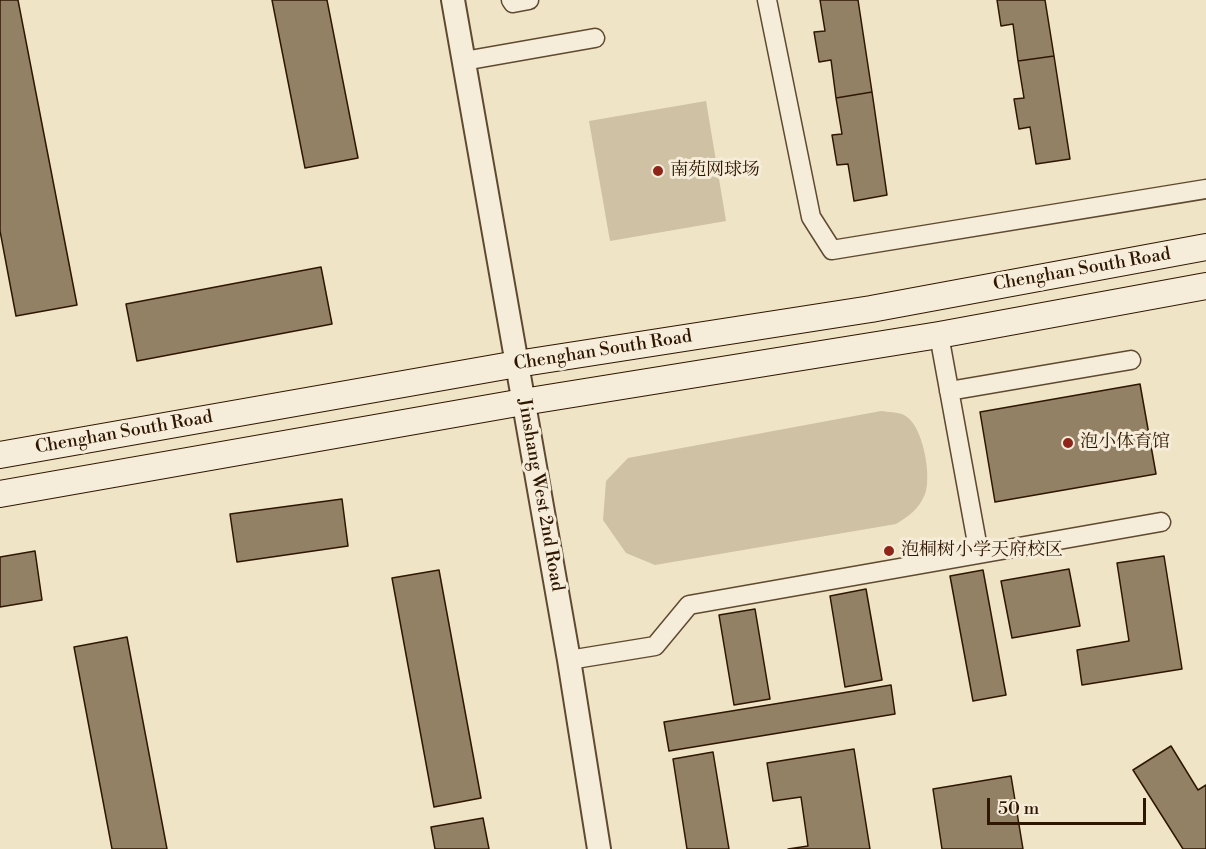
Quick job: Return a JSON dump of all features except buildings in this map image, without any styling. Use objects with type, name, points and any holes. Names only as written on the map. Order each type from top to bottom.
[{"type":"main road","name":"Chenghan South Road","points":[[0,455],[517,364],[871,309],[1206,247]]},
{"type":"main road","name":"Chenghan South Road","points":[[0,494],[523,402],[939,335],[1206,286]]},
{"type":"street","name":"Jinshang West 2nd Road","points":[[453,0],[569,660],[599,849]]},
{"type":"street","points":[[511,0],[513,3],[529,0]]},
{"type":"street","points":[[767,0],[811,217],[832,250],[1206,189]]},
{"type":"street","points":[[464,61],[595,38]]},
{"type":"street","points":[[939,335],[979,554]]},
{"type":"street","points":[[949,391],[1131,360]]},
{"type":"street","points":[[569,660],[655,646],[689,605],[1161,522]]},
{"type":"shaded area","name":"南苑网球场","points":[[706,101],[726,221],[610,241],[589,121]]},
{"type":"shaded area","points":[[881,411],[902,414],[911,420],[921,439],[926,463],[927,486],[923,499],[913,512],[896,524],[655,565],[626,553],[603,520],[606,481],[628,458]]},
{"type":"place","name":"南苑网球场","points":[[658,171]]},
{"type":"place","name":"泡小体育馆","points":[[1068,443]]},
{"type":"place","name":"泡桐树小学天府校区","points":[[889,551]]}]
